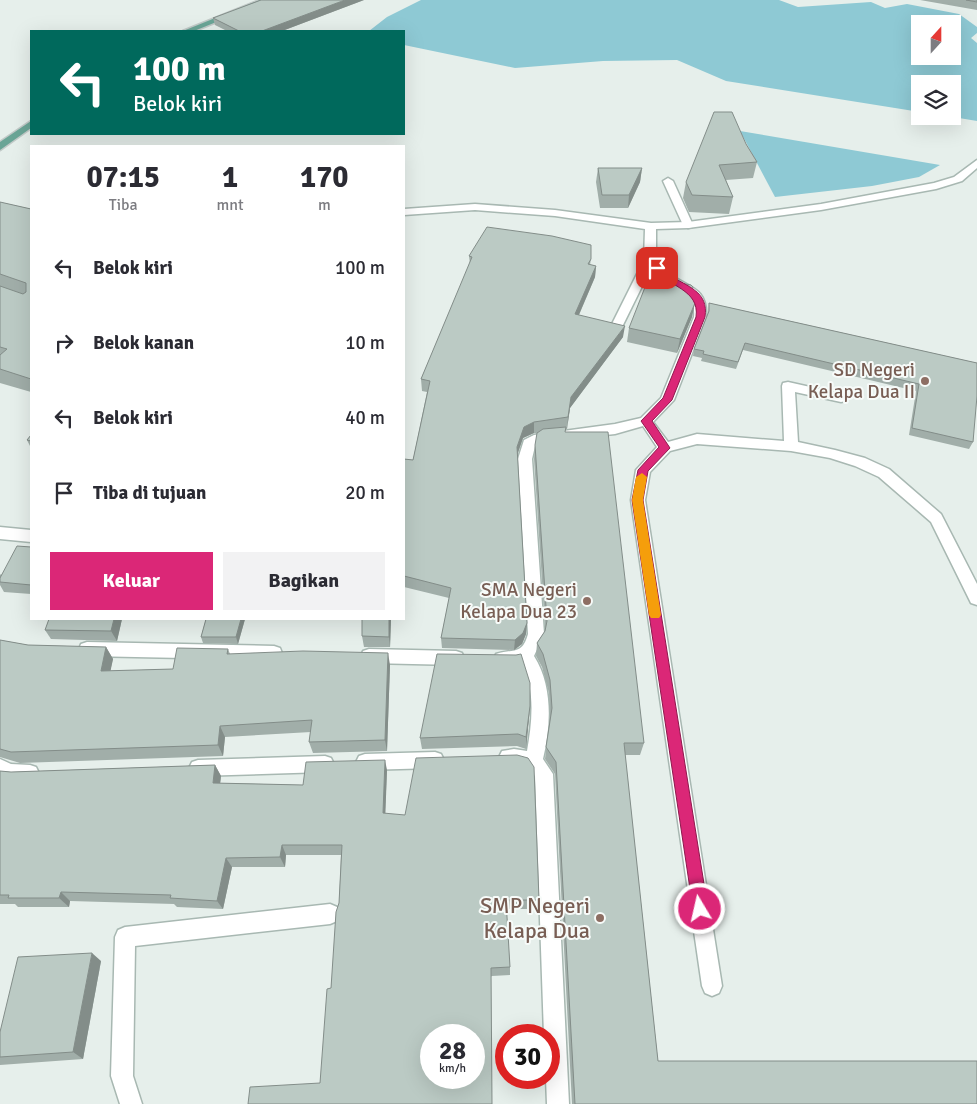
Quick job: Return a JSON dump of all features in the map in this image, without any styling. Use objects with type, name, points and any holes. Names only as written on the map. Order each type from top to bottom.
[{"type":"main road","points":[[190,30],[267,0]]},
{"type":"main road","points":[[0,147],[30,125]]},
{"type":"street","points":[[405,212],[475,208],[555,213],[651,226],[688,225],[821,207],[936,186],[958,180],[977,164]]},
{"type":"street","points":[[668,181],[688,225]]},
{"type":"street","points":[[616,328],[650,260],[651,226]]},
{"type":"street","points":[[356,656],[516,660],[525,656],[531,649],[536,634],[525,459],[529,443],[539,438],[615,429],[646,421],[667,400],[700,317],[702,307],[694,293],[665,276],[650,260]]},
{"type":"street","points":[[791,446],[788,386],[841,398]]},
{"type":"street","points":[[646,421],[665,448]]},
{"type":"street","points":[[712,986],[638,500],[643,470],[665,448],[697,439],[791,446],[830,453],[860,462],[884,473],[936,518],[977,599]]},
{"type":"street","points":[[0,533],[30,536]]},
{"type":"street","points":[[72,649],[286,654]]},
{"type":"street","points":[[525,656],[535,674],[538,696],[539,744],[534,761]]},
{"type":"street","points":[[487,758],[517,756],[534,761],[544,774],[558,1104]]},
{"type":"street","points":[[178,769],[457,759]]},
{"type":"street","points":[[0,768],[8,772],[50,772]]},
{"type":"street","points":[[131,1104],[122,1076],[125,937],[330,914]]},
{"type":"water","points":[[421,0],[779,0],[798,7],[871,2],[885,8],[907,4],[960,15],[911,15],[911,65],[961,65],[961,15],[977,27],[977,33],[971,38],[977,43],[977,121],[961,118],[961,75],[911,75],[911,111],[726,81],[677,60],[603,61],[515,68],[405,45],[405,30],[370,30],[387,17]]},
{"type":"water","points":[[740,131],[940,165],[919,177],[872,186],[775,197]]},
{"type":"building","points":[[261,0],[345,0],[265,30],[237,30],[213,18]]},
{"type":"building","points":[[714,112],[732,112],[746,144],[757,162],[719,165],[733,197],[692,195],[686,182]]},
{"type":"building","points":[[598,168],[642,168],[629,195],[602,195]]},
{"type":"building","points":[[0,202],[30,209],[30,379],[0,369],[0,355],[7,349],[0,347],[0,286],[23,294],[26,292],[26,283],[0,274]]},
{"type":"building","points":[[487,227],[552,236],[591,245],[591,259],[588,264],[596,266],[575,314],[625,326],[571,397],[568,417],[534,422],[524,427],[517,447],[527,623],[523,633],[515,640],[441,638],[451,588],[405,576],[405,459],[413,460],[430,381],[421,379],[472,257],[469,256]]},
{"type":"building","points":[[649,277],[691,285],[693,287],[692,292],[696,293],[695,303],[680,339],[629,328]]},
{"type":"building","name":"SD Negeri Kelapa Dua II","points":[[709,303],[977,363],[977,396],[973,442],[912,428],[919,384],[745,343],[738,362],[703,354],[704,351],[694,349],[709,311]]},
{"type":"building","points":[[566,427],[565,432],[608,432],[644,743],[624,743],[658,1061],[977,1061],[977,1104],[575,1104],[556,762],[546,747],[552,708],[550,680],[543,654],[537,643],[545,631],[547,621],[535,445],[537,433],[543,429]]},
{"type":"building","points":[[17,546],[30,547],[30,585],[0,582],[0,578]]},
{"type":"building","points":[[49,620],[114,620],[111,631],[45,630]]},
{"type":"building","points":[[206,620],[241,620],[236,637],[201,637]]},
{"type":"building","points":[[362,620],[389,620],[389,637],[362,636]]},
{"type":"building","points":[[0,640],[28,645],[106,647],[101,671],[173,669],[177,648],[228,649],[227,654],[303,651],[388,653],[385,740],[309,742],[312,720],[220,726],[218,745],[11,752],[0,749]]},
{"type":"building","points":[[437,654],[521,654],[530,683],[530,706],[526,737],[518,734],[420,738]]},
{"type":"building","points":[[517,755],[528,758],[534,767],[539,900],[506,900],[510,967],[491,968],[492,1104],[248,1104],[250,1087],[320,1083],[327,989],[331,988],[336,912],[339,903],[342,845],[282,845],[280,857],[226,858],[217,901],[170,898],[171,895],[61,892],[59,898],[8,898],[9,895],[0,895],[0,771],[215,765],[213,783],[303,785],[306,762],[385,760],[383,813],[405,815],[416,758]]},
{"type":"building","points":[[92,953],[73,1052],[0,1057],[0,1032],[18,957]]},
{"type":"slow traffic","points":[[642,477],[638,500],[655,615]]},
{"type":"place","name":"SD Negeri Kelapa Dua II","points":[[925,381]]},
{"type":"place","name":"SMA Negeri Kelapa Dua 23","points":[[587,601]]},
{"type":"place","name":"SMP Negeri Kelapa Dua","points":[[600,918]]},
{"type":"route","points":[[657,268],[665,276],[694,293],[702,307],[700,317],[667,400],[646,421],[665,448],[643,470],[638,500],[700,909]]}]
